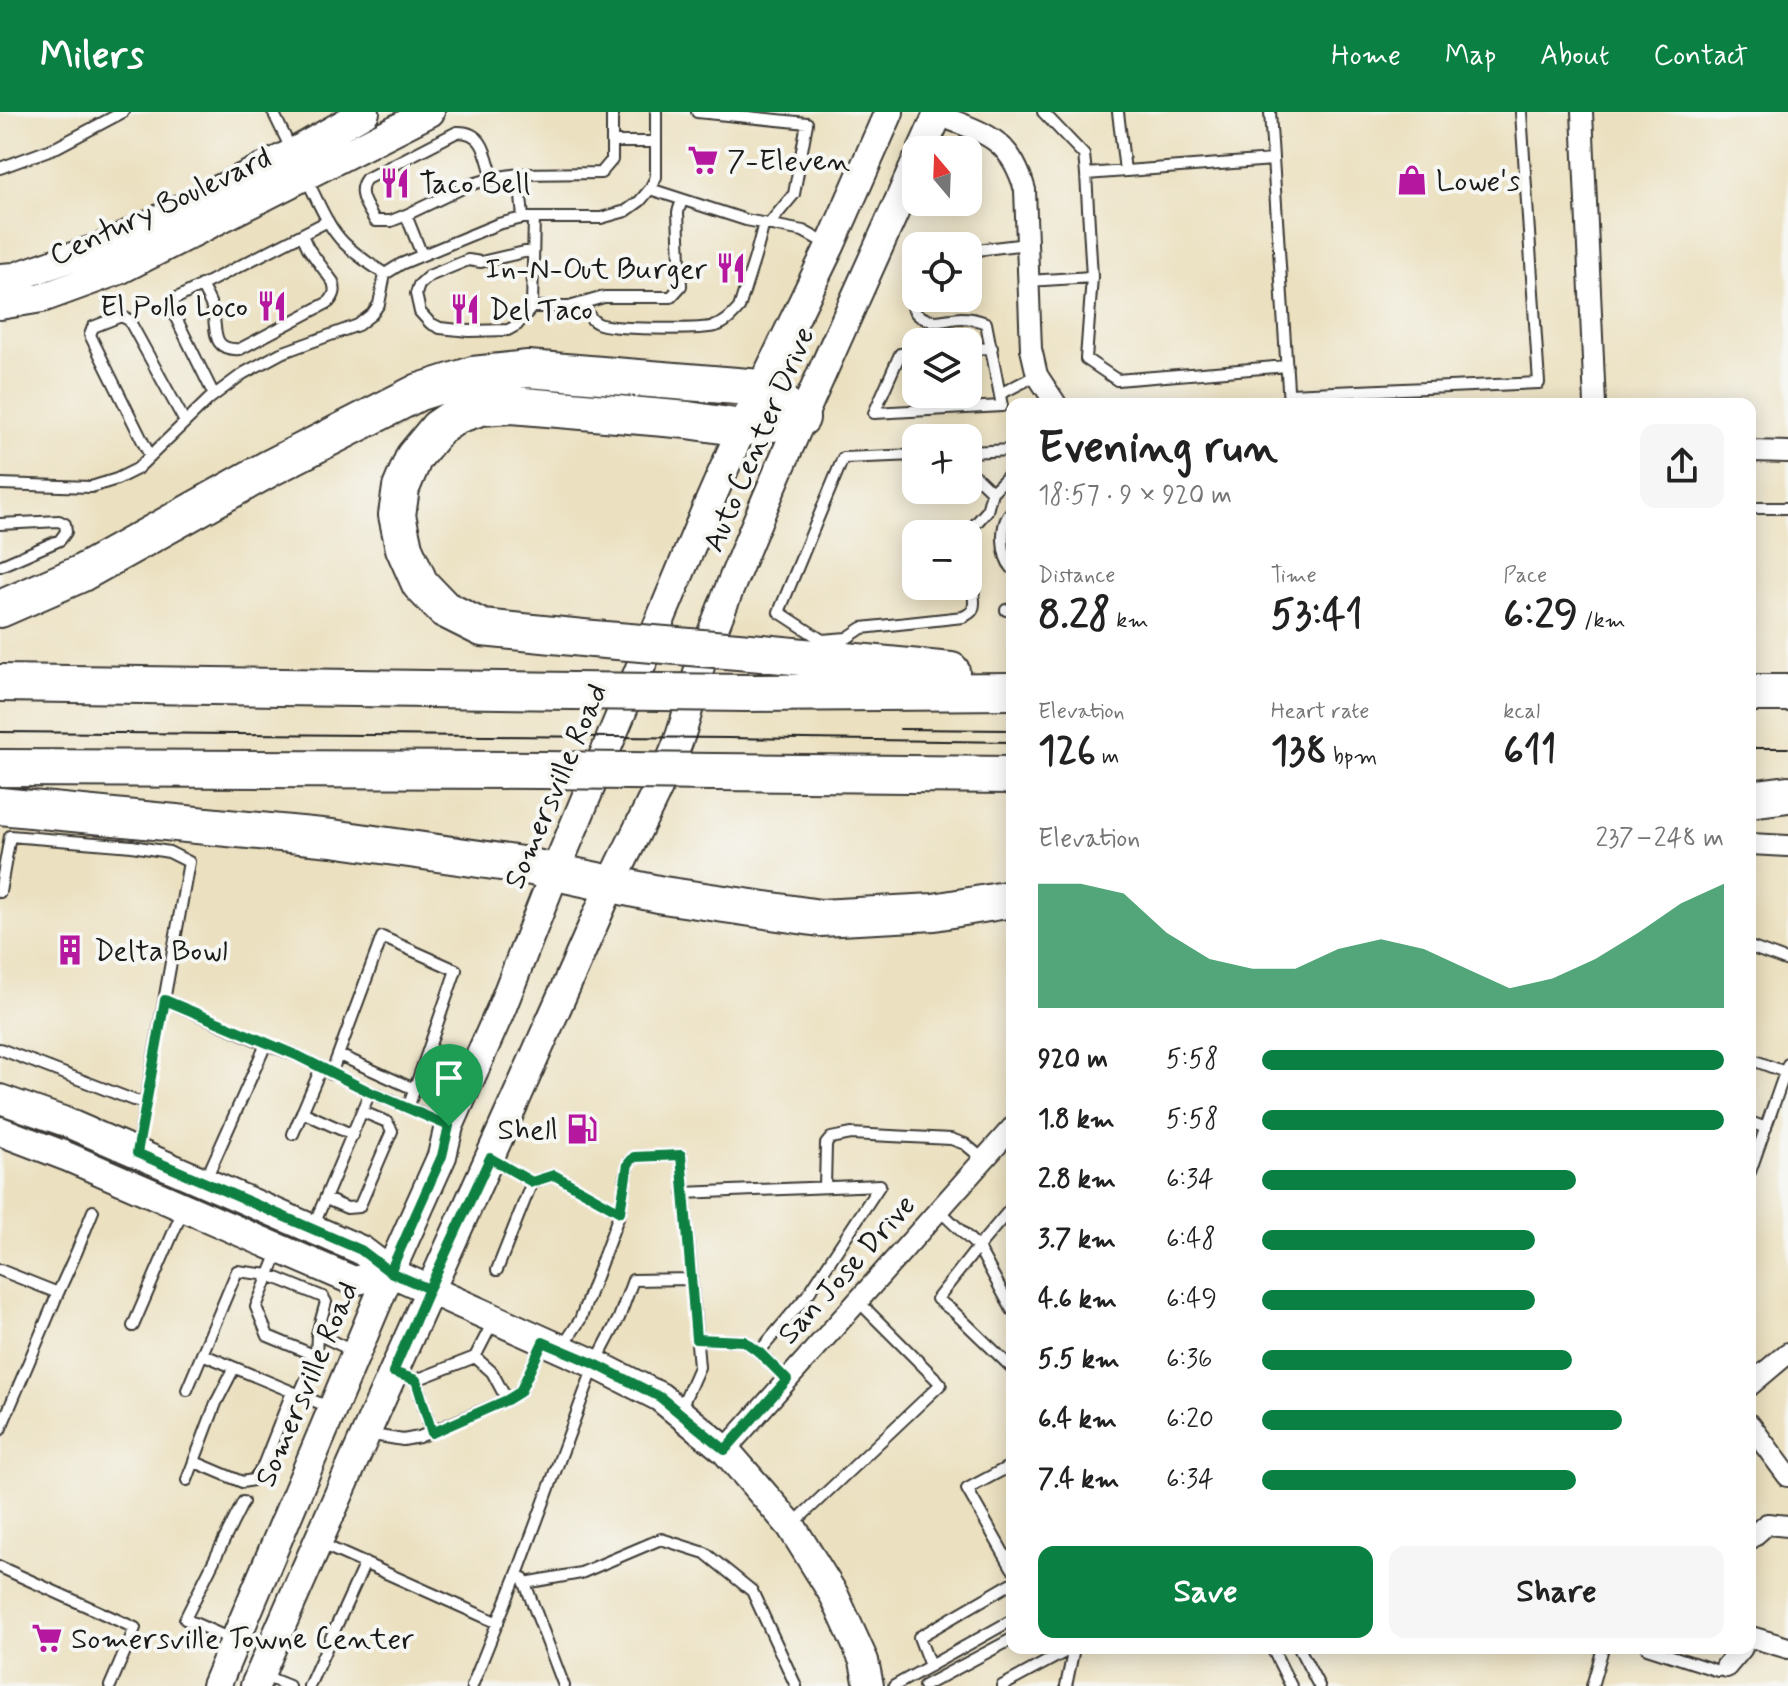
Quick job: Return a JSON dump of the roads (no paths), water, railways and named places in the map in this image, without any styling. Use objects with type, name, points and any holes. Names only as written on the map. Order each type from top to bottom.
[{"type":"highway","points":[[0,609],[80,574],[270,468],[419,392],[473,375],[528,369],[761,388],[801,418]]},
{"type":"highway","points":[[801,418],[742,428],[688,420],[512,405],[481,407],[457,415],[438,428],[414,457],[401,488],[397,515],[404,548],[420,584],[428,593],[444,609],[482,628],[1006,675]]},
{"type":"highway","points":[[0,683],[746,693],[1006,691]]},
{"type":"highway","points":[[1756,693],[1788,693]]},
{"type":"highway","points":[[0,768],[1006,775]]},
{"type":"highway","points":[[1756,790],[1788,792]]},
{"type":"highway","points":[[1756,798],[1788,792]]},
{"type":"highway","points":[[0,806],[332,838],[522,865],[663,895],[820,918],[934,912],[1006,900]]},
{"type":"main road","name":"Century Boulevard","points":[[0,305],[42,298],[119,270],[299,164],[365,112]]},
{"type":"main road","name":"Century Boulevard","points":[[0,278],[15,277],[107,245],[430,112]]},
{"type":"main road","name":"Auto Center Drive","points":[[643,665],[742,428],[830,246],[889,112]]},
{"type":"main road","points":[[926,136],[932,113]]},
{"type":"main road","name":"Auto Center Drive","points":[[612,883],[677,747],[703,657],[801,418],[902,195]]},
{"type":"main road","name":"Somersville Road","points":[[216,1686],[442,1156],[449,1126],[502,1007],[555,872],[643,665]]},
{"type":"main road","points":[[258,1680],[365,1434],[404,1376],[429,1289],[612,883]]},
{"type":"main road","points":[[0,1099],[63,1121],[361,1250],[390,1272],[595,1364],[660,1397],[725,1450],[791,1526],[834,1595],[864,1661],[869,1686]]},
{"type":"main road","points":[[0,1131],[104,1172],[354,1281],[390,1272]]},
{"type":"main road","points":[[104,1172],[126,1148]]},
{"type":"street","points":[[1582,112],[1595,398]]},
{"type":"street","points":[[932,113],[990,135],[1006,149],[1020,170],[1025,190],[1031,349],[1037,375],[1052,398]]},
{"type":"street","points":[[1756,451],[1788,452]]},
{"type":"street","points":[[1756,844],[1788,846]]},
{"type":"street","name":"San Jose Drive","points":[[725,1450],[1006,1134]]},
{"type":"street","points":[[1756,1380],[1788,1353]]},
{"type":"street","points":[[1756,1433],[1788,1476]]},
{"type":"street","points":[[1756,1534],[1767,1524],[1788,1526]]},
{"type":"street","points":[[1756,1638],[1788,1648]]},
{"type":"street","points":[[1726,1667],[1737,1654]]},
{"type":"lane","points":[[0,168],[57,147],[123,112]]},
{"type":"lane","points":[[273,112],[333,230],[351,250],[385,274]]},
{"type":"lane","points":[[493,178],[476,136],[469,132],[457,132],[366,179],[361,185],[361,194],[375,221],[391,221],[469,185],[493,178],[519,174],[601,173],[612,160],[612,112]]},
{"type":"lane","points":[[0,484],[91,487],[117,479],[137,469],[214,395],[244,373],[281,353],[358,325],[379,304],[385,274],[401,264],[498,224],[528,218],[601,218],[626,211],[640,201],[656,177],[656,112]]},
{"type":"lane","points":[[585,303],[588,316],[594,322],[618,328],[720,324],[739,308],[766,224],[794,194],[807,123],[697,112]]},
{"type":"lane","points":[[1043,112],[1084,155],[1092,277],[1086,359],[1117,380],[1287,366]]},
{"type":"lane","points":[[1118,112],[1125,171]]},
{"type":"lane","points":[[1270,112],[1289,398]]},
{"type":"lane","points":[[1305,398],[1539,383],[1521,112]]},
{"type":"lane","points":[[612,142],[656,142]]},
{"type":"lane","points":[[1086,174],[1273,160]]},
{"type":"lane","points":[[519,174],[533,250],[532,307],[517,325],[508,330],[440,328],[420,312],[416,294],[419,285],[429,276],[468,260],[481,262],[533,250]]},
{"type":"lane","points":[[650,189],[766,224],[803,231],[830,246]]},
{"type":"lane","points":[[532,307],[569,307],[604,297],[671,297],[681,286],[678,212],[682,200]]},
{"type":"lane","points":[[406,215],[422,255]]},
{"type":"lane","points":[[214,395],[174,314],[175,299],[328,221]]},
{"type":"lane","points":[[201,285],[213,309],[218,342],[230,350],[240,349],[335,296],[333,282],[302,235]]},
{"type":"lane","points":[[982,249],[1027,244]]},
{"type":"lane","points":[[1028,281],[1092,277]]},
{"type":"lane","points":[[916,312],[920,317],[937,321],[972,318],[986,323],[1002,406],[982,407]]},
{"type":"lane","points":[[150,456],[90,335],[93,327],[121,316],[129,320],[185,422]]},
{"type":"lane","points":[[982,348],[992,348]]},
{"type":"lane","points":[[902,354],[874,413],[965,408]]},
{"type":"lane","points":[[1000,394],[1037,375]]},
{"type":"lane","points":[[982,451],[1006,450]]},
{"type":"lane","points":[[902,456],[843,458],[779,612],[822,640],[847,638],[862,628],[970,614],[974,608],[971,529],[987,511],[992,492],[1006,478]]},
{"type":"lane","points":[[982,482],[992,492]]},
{"type":"lane","points":[[1756,508],[1788,508]]},
{"type":"lane","points":[[1006,518],[1003,526],[1006,558]]},
{"type":"lane","points":[[0,524],[59,521],[65,524],[66,532],[60,540],[0,566]]},
{"type":"lane","points":[[0,892],[10,836],[132,846],[169,852],[189,862],[146,1103],[126,1148]]},
{"type":"lane","points":[[331,1074],[382,937],[456,970],[408,1108]]},
{"type":"lane","points":[[1756,949],[1788,961]]},
{"type":"lane","points":[[165,1000],[298,1056],[331,1074],[449,1126]]},
{"type":"lane","points":[[204,1182],[266,1044]]},
{"type":"lane","points":[[0,1049],[146,1103]]},
{"type":"lane","points":[[339,1055],[414,1089]]},
{"type":"lane","points":[[1756,1060],[1787,1068],[1756,1156]]},
{"type":"lane","points":[[293,1134],[321,1068]]},
{"type":"lane","points":[[312,1229],[370,1092]]},
{"type":"lane","points":[[302,1112],[353,1135]]},
{"type":"lane","points":[[326,1199],[352,1209],[359,1207],[391,1134],[390,1124],[363,1112]]},
{"type":"lane","points":[[1756,1124],[1766,1128]]},
{"type":"lane","points":[[825,1187],[826,1144],[831,1138],[851,1134],[951,1139],[965,1144],[983,1159]]},
{"type":"lane","points":[[365,1434],[403,1440],[419,1437],[520,1392],[552,1346],[580,1320],[620,1212],[628,1164],[634,1157],[681,1155],[699,1367],[680,1412]]},
{"type":"lane","points":[[490,1158],[532,1182],[554,1175],[620,1212]]},
{"type":"lane","points":[[497,1270],[532,1182]]},
{"type":"lane","points":[[683,1193],[880,1185],[809,1293],[759,1352]]},
{"type":"lane","points":[[133,1326],[184,1207]]},
{"type":"lane","points":[[938,1209],[978,1247],[1006,1299]]},
{"type":"lane","points":[[0,1430],[93,1211]]},
{"type":"lane","points":[[1006,1214],[937,1299],[1006,1362]]},
{"type":"lane","points":[[280,1248],[256,1307],[268,1336],[316,1356]]},
{"type":"lane","points":[[0,1270],[58,1293]]},
{"type":"lane","points":[[187,1390],[237,1271],[269,1275],[325,1299],[317,1334],[316,1356],[262,1468],[253,1480],[242,1482],[195,1462]]},
{"type":"lane","points":[[472,1686],[595,1364],[619,1318],[633,1280],[691,1279]]},
{"type":"lane","points":[[791,1526],[941,1384],[858,1301]]},
{"type":"lane","points":[[432,1433],[404,1376],[475,1357],[495,1319]]},
{"type":"lane","points":[[317,1334],[356,1352]]},
{"type":"lane","points":[[696,1339],[744,1341],[787,1380]]},
{"type":"lane","points":[[202,1354],[332,1409]]},
{"type":"lane","points":[[475,1357],[492,1372],[507,1400]]},
{"type":"lane","points":[[187,1480],[216,1403],[234,1368]]},
{"type":"lane","points":[[1006,1468],[967,1489],[1006,1557]]},
{"type":"lane","points":[[235,1640],[185,1619],[243,1502]]},
{"type":"lane","points":[[525,1583],[581,1573],[661,1539],[705,1553],[752,1591],[796,1686]]},
{"type":"lane","points":[[317,1542],[498,1623]]},
{"type":"lane","points":[[309,1686],[365,1563]]},
{"type":"lane","points":[[0,1567],[135,1628],[110,1686]]},
{"type":"lane","points":[[519,1569],[564,1686]]},
{"type":"lane","points":[[930,1666],[919,1637],[1006,1586]]},
{"type":"lane","points":[[894,1686],[1006,1623]]},
{"type":"lane","points":[[924,1686],[1006,1642]]},
{"type":"lane","points":[[1002,1686],[1062,1654]]},
{"type":"lane","points":[[1066,1686],[1072,1654]]},
{"type":"lane","points":[[1275,1654],[1291,1686]]},
{"type":"lane","points":[[1302,1654],[1319,1686]]},
{"type":"lane","points":[[1592,1686],[1601,1654]]},
{"type":"lane","points":[[1666,1654],[1718,1671],[1726,1667]]},
{"type":"lane","points":[[258,1680],[289,1686]]},
{"type":"tram line","points":[[900,729],[1006,730]]},
{"type":"tram line","points":[[0,732],[1006,742]]},
{"type":"tram line","points":[[1756,748],[1788,748]]},
{"type":"place","name":"7-Eleven","points":[[703,160]]},
{"type":"place","name":"Lowe's","points":[[1412,180]]},
{"type":"place","name":"Taco Bell","points":[[395,183]]},
{"type":"place","name":"In-N-Out Burger","points":[[731,268]]},
{"type":"place","name":"El Pollo Loco","points":[[272,306]]},
{"type":"place","name":"Del Taco","points":[[465,309]]},
{"type":"place","name":"Delta Bowl","points":[[70,950]]},
{"type":"place","name":"Shell","points":[[582,1129]]},
{"type":"place","name":"Somersville Towne Center","points":[[47,1638]]}]
